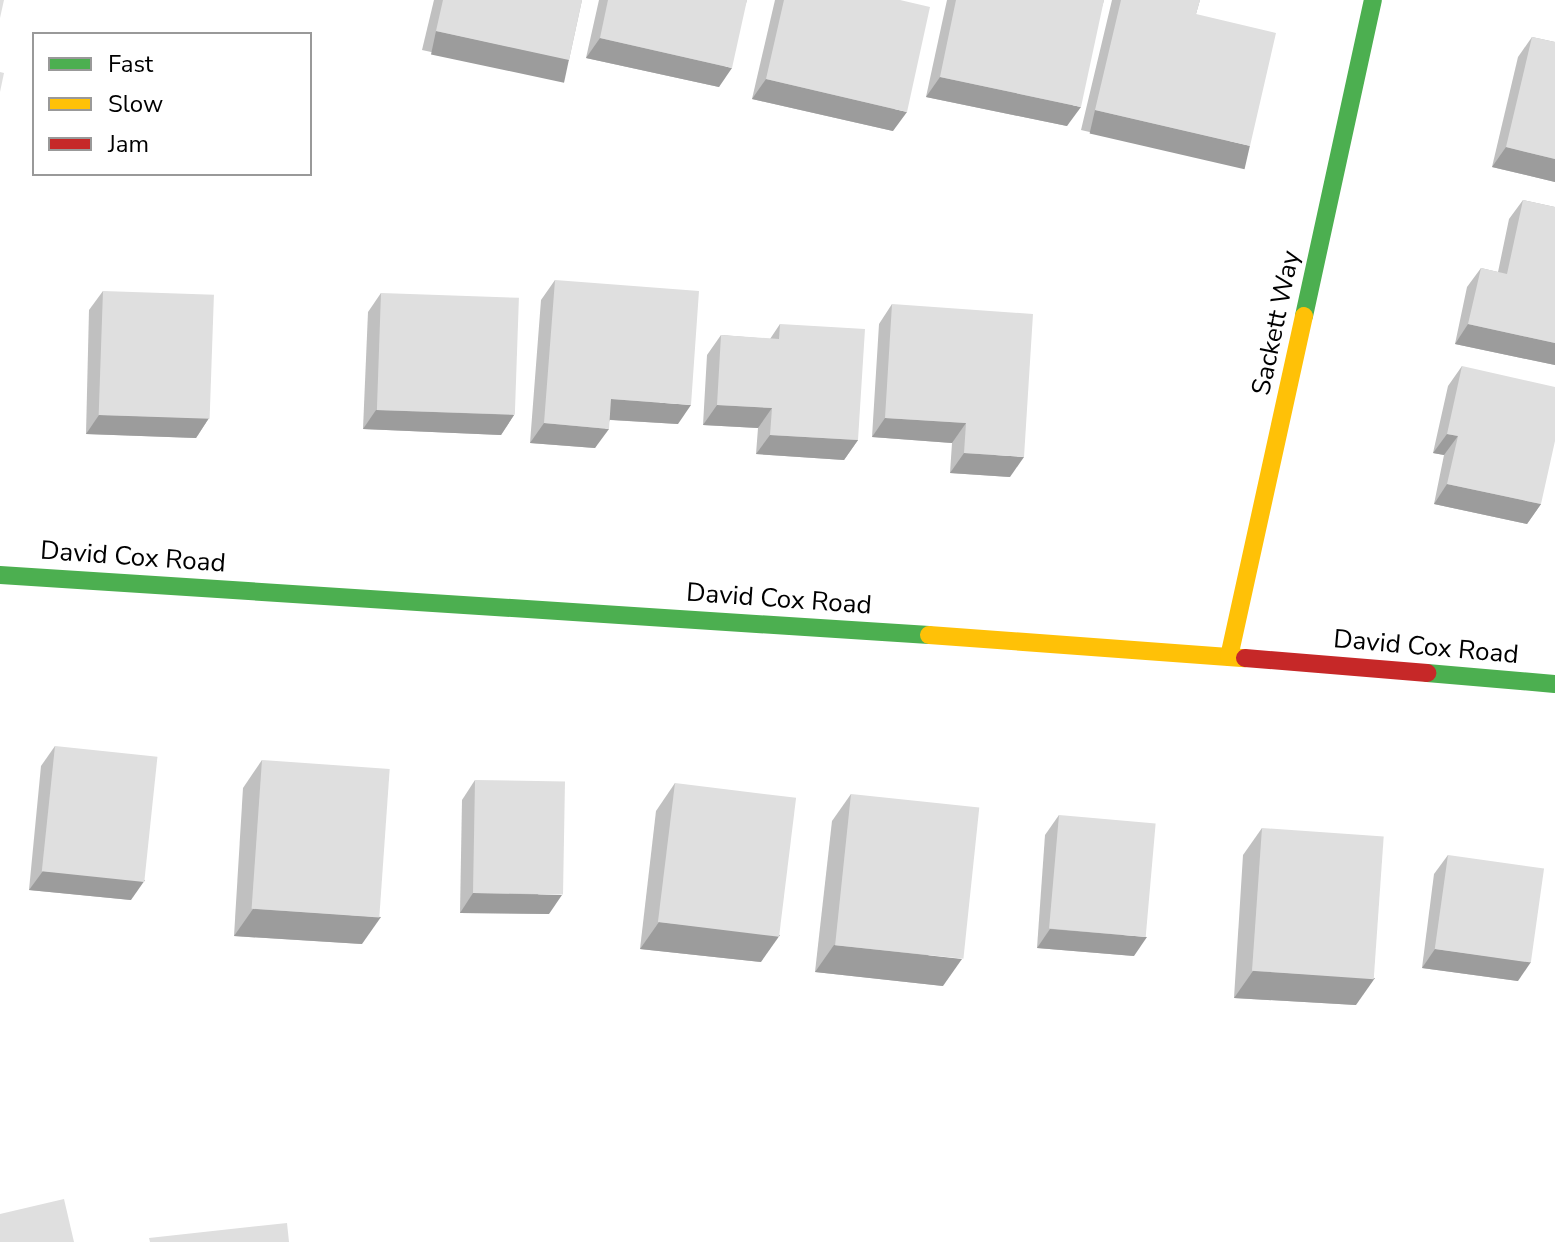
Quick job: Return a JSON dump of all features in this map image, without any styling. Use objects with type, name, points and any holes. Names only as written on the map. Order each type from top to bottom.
[{"type":"main road","name":"Sackett Way","points":[[1229,657],[1373,0]]},
{"type":"main road","name":"David Cox Road","points":[[0,575],[1229,657],[1555,684]]},
{"type":"building","points":[[443,0],[582,0],[569,60],[436,31]]},
{"type":"building","points":[[608,0],[747,0],[732,68],[600,38]]},
{"type":"building","points":[[784,0],[900,0],[930,7],[907,112],[766,79]]},
{"type":"building","points":[[956,0],[1104,0],[1081,107],[940,77]]},
{"type":"building","points":[[1121,0],[1200,0],[1196,14],[1276,33],[1250,146],[1095,110]]},
{"type":"building","points":[[1532,37],[1555,42],[1555,159],[1506,147]]},
{"type":"building","points":[[1523,200],[1555,207],[1555,343],[1468,324],[1481,268],[1507,274]]},
{"type":"building","points":[[555,280],[699,291],[691,405],[611,399],[609,429],[544,423]]},
{"type":"building","points":[[103,291],[214,295],[210,419],[99,415]]},
{"type":"building","points":[[381,293],[519,298],[515,415],[377,410]]},
{"type":"building","points":[[892,304],[1033,314],[1024,457],[964,453],[966,423],[885,418]]},
{"type":"building","points":[[780,324],[865,329],[858,440],[770,435],[772,408],[717,405],[721,335],[779,339]]},
{"type":"building","points":[[1462,366],[1555,387],[1555,441],[1541,504],[1447,484],[1458,436],[1447,434]]},
{"type":"building","points":[[55,746],[157,757],[144,882],[42,871]]},
{"type":"building","points":[[262,760],[390,769],[379,918],[252,909]]},
{"type":"building","points":[[475,780],[565,782],[563,895],[473,893]]},
{"type":"building","points":[[675,783],[796,798],[779,937],[658,922]]},
{"type":"building","points":[[851,794],[979,807],[963,959],[835,945]]},
{"type":"building","points":[[1059,815],[1156,823],[1146,937],[1049,929]]},
{"type":"building","points":[[1262,828],[1384,837],[1374,979],[1252,971]]},
{"type":"building","points":[[1448,855],[1544,868],[1531,963],[1435,949]]},
{"type":"building","points":[[64,1199],[74,1242],[0,1242],[0,1214]]},
{"type":"building","points":[[287,1223],[289,1242],[150,1242],[149,1238]]},
{"type":"traffic: fast","points":[[1304,316],[1373,0]]},
{"type":"traffic: fast","points":[[0,575],[929,635]]},
{"type":"traffic: fast","points":[[1427,673],[1555,684]]},
{"type":"traffic: slow","points":[[1229,657],[1304,316]]},
{"type":"traffic: slow","points":[[929,635],[1245,658]]},
{"type":"traffic: jam","points":[[1245,658],[1427,673]]}]
